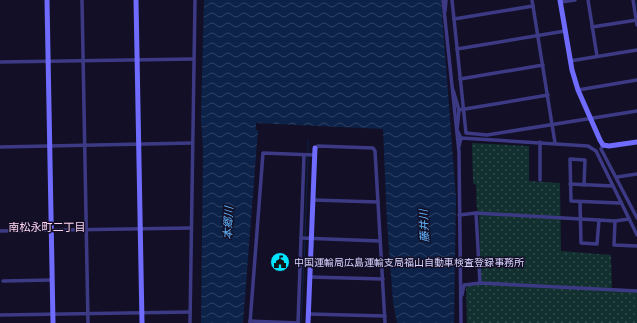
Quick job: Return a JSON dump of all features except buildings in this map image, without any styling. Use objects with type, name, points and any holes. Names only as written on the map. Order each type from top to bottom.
[{"type":"street","points":[[47,0],[53,323]]},
{"type":"street","points":[[82,0],[88,323]]},
{"type":"street","points":[[136,0],[142,323]]},
{"type":"street","points":[[190,323],[195,0]]},
{"type":"street","points":[[443,0],[459,152],[461,323]]},
{"type":"street","points":[[444,14],[446,0]]},
{"type":"street","points":[[452,0],[460,79],[461,109],[456,130],[461,138],[459,152]]},
{"type":"street","points":[[532,0],[555,143]]},
{"type":"street","points":[[575,0],[561,1],[570,61],[578,90],[602,147],[637,218]]},
{"type":"street","points":[[588,0],[597,56]]},
{"type":"street","points":[[633,0],[637,25]]},
{"type":"street","points":[[454,19],[533,6]]},
{"type":"street","points":[[592,27],[637,20]]},
{"type":"street","points":[[457,49],[565,31]]},
{"type":"street","points":[[570,61],[637,50]]},
{"type":"street","points":[[0,62],[193,59]]},
{"type":"street","points":[[460,79],[543,65]]},
{"type":"street","points":[[578,90],[637,80]]},
{"type":"street","points":[[452,90],[454,90],[461,109],[466,133],[487,135],[637,110]]},
{"type":"street","points":[[461,109],[548,95]]},
{"type":"street","points":[[461,138],[588,146],[596,151],[637,235]]},
{"type":"street","points":[[540,142],[540,180]]},
{"type":"street","points":[[596,151],[602,147],[637,142]]},
{"type":"street","points":[[0,147],[192,143]]},
{"type":"street","points":[[308,323],[310,277],[309,238],[313,200],[314,155],[315,148],[318,146],[373,148],[375,151],[385,323]]},
{"type":"street","points":[[304,155],[298,323],[250,322],[263,153],[314,155]]},
{"type":"street","points":[[584,185],[585,160],[570,159],[570,201],[621,202]]},
{"type":"street","points":[[617,177],[637,174]]},
{"type":"street","points":[[570,184],[613,186]]},
{"type":"street","points":[[313,200],[378,202]]},
{"type":"street","points":[[580,202],[581,243],[598,244],[599,220]]},
{"type":"street","points":[[631,205],[637,204]]},
{"type":"street","points":[[459,215],[476,213],[615,221],[629,219]]},
{"type":"street","points":[[476,213],[480,282]]},
{"type":"street","points":[[615,221],[614,245],[637,246]]},
{"type":"street","points":[[0,231],[191,228]]},
{"type":"street","points":[[301,238],[380,241]]},
{"type":"street","points":[[310,277],[383,279]]},
{"type":"street","points":[[3,280],[52,280]]},
{"type":"street","points":[[461,301],[464,285],[480,282],[637,290]]},
{"type":"street","points":[[0,315],[190,312]]},
{"type":"street","points":[[309,314],[384,316]]},
{"type":"green space","points":[[472,143],[529,146],[529,181],[560,183],[561,251],[611,255],[612,290],[637,292],[637,323],[467,323],[466,287],[481,283],[479,215],[476,185],[473,183]]},
{"type":"water","points":[[204,0],[441,0],[456,198],[454,323],[397,323],[393,302],[387,223],[383,129],[256,123],[256,130],[258,130],[243,323],[201,323],[203,149],[201,119]]},
{"type":"waterway","points":[[636,0],[637,8]]},
{"type":"waterway","points":[[308,140],[308,153]]},
{"type":"waterway","points":[[305,236],[308,156]]},
{"type":"waterway","points":[[301,323],[305,240]]},
{"type":"place","name":"中国運輸局広島運輸支局福山自動車検査登録事務所","points":[[280,262]]},
{"type":"district","name":"南松永町二丁目","points":[[47,227]]},
{"type":"water label","name":"本郷川","points":[[228,223]]},
{"type":"water label","name":"藤井川","points":[[424,226]]}]
